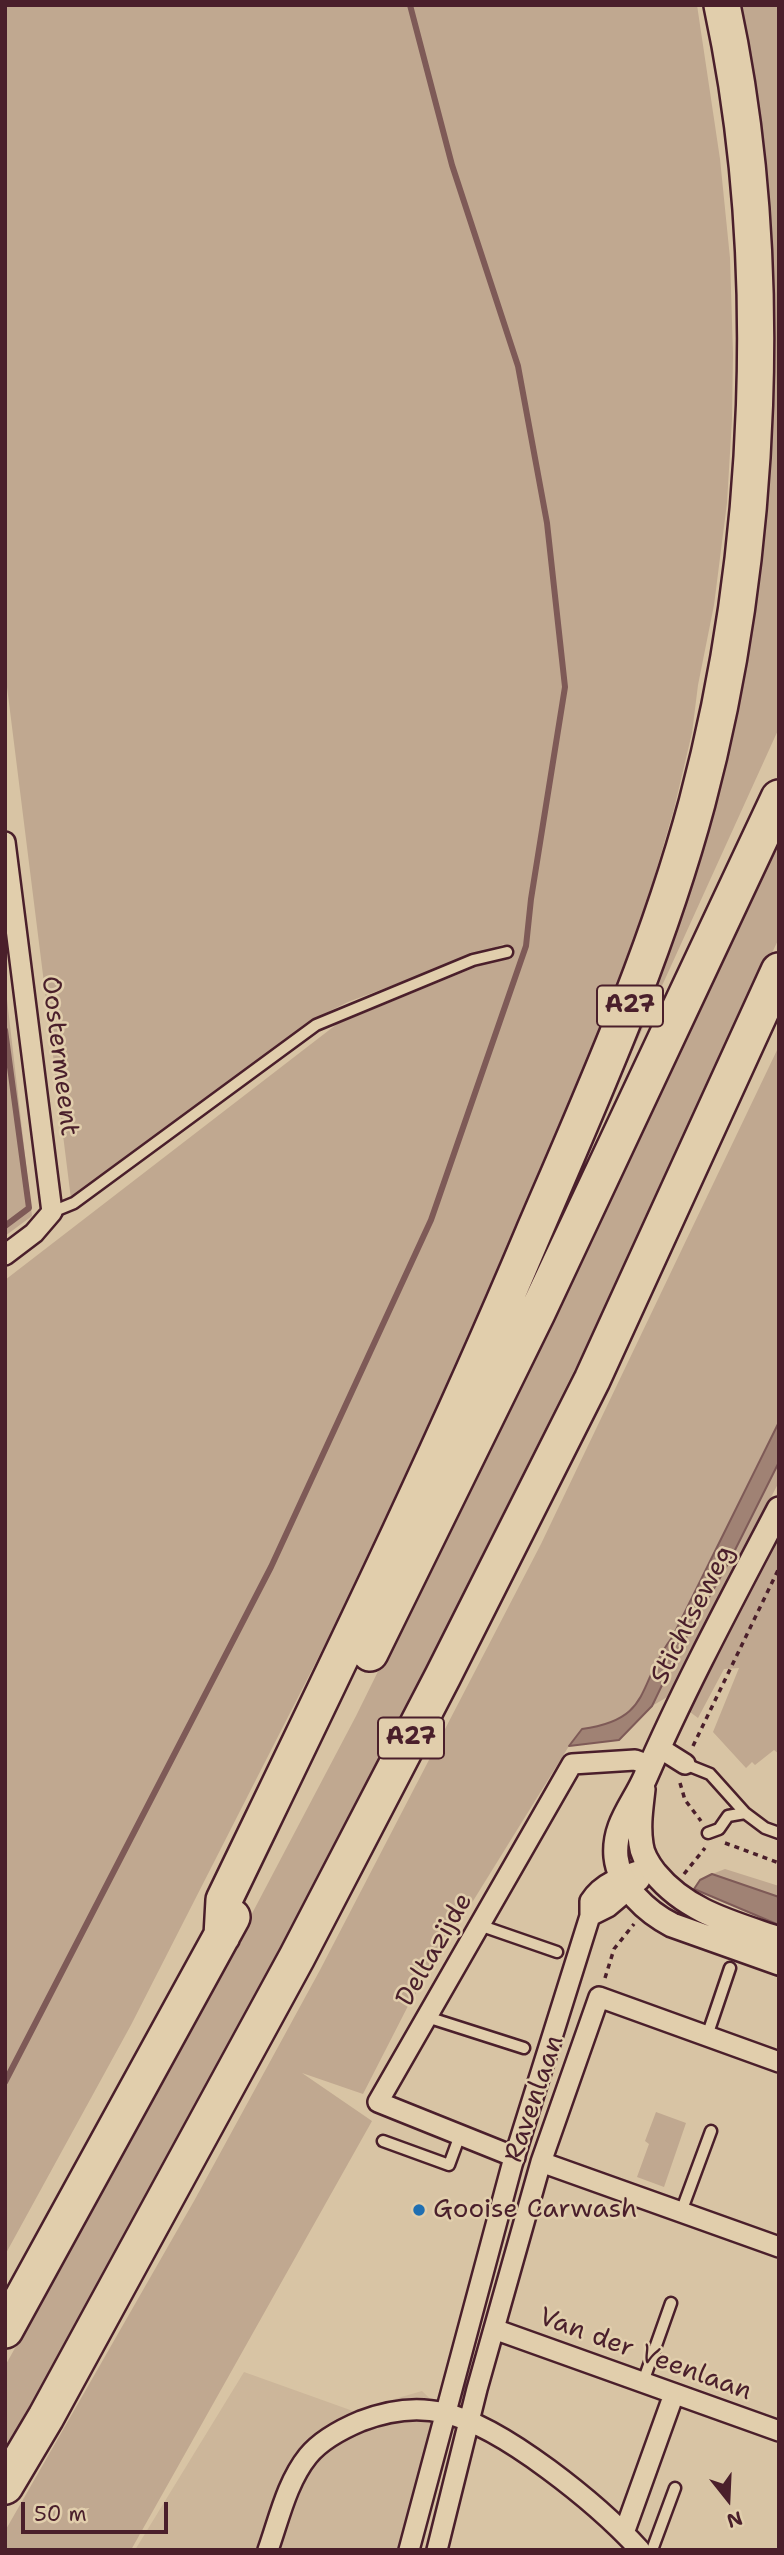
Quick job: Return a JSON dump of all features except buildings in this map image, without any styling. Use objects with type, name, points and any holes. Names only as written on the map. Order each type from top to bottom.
[{"type":"highway","name":"A27","points":[[222,1936],[224,1900],[363,1612],[496,1323],[609,1058],[648,959],[697,804],[718,708],[740,577],[750,487],[753,414],[754,309],[747,179],[734,71],[722,5]]},
{"type":"highway","name":"A27","points":[[5,2330],[222,1936],[368,1657],[531,1325],[779,798]]},
{"type":"highway","name":"A27","points":[[5,2486],[46,2417],[297,1957],[443,1676],[592,1380],[779,971]]},
{"type":"street","name":"Oostermeent","points":[[5,842],[52,1212]]},
{"type":"street","points":[[5,1255],[34,1233],[52,1212]]},
{"type":"street","name":"Stichtseweg","points":[[627,1883],[616,1859],[621,1821],[779,1509]]},
{"type":"street","name":"Deltazijde","points":[[515,2157],[378,2102],[572,1764],[635,1760],[650,1764]]},
{"type":"street","points":[[650,1764],[685,1764]]},
{"type":"street","name":"Stichtseweg","points":[[650,1764],[639,1824],[641,1846],[651,1867]]},
{"type":"street","points":[[409,2550],[515,2157],[590,1916],[590,1901],[593,1896],[627,1883],[651,1867],[670,1889],[696,1909],[779,1939]]},
{"type":"street","points":[[627,1883],[648,1910],[672,1925],[779,1963]]},
{"type":"street","points":[[599,1997],[779,2062]]},
{"type":"street","name":"Ravenlaan","points":[[437,2550],[469,2422],[541,2162],[599,1997]]},
{"type":"street","points":[[541,2162],[779,2247]]},
{"type":"street","name":"Van der Veenlaan","points":[[494,2329],[779,2431]]},
{"type":"street","points":[[624,2533],[674,2394]]},
{"type":"street","points":[[268,2550],[289,2491],[308,2456],[341,2429],[396,2410],[444,2413],[492,2433],[550,2470],[640,2550]]},
{"type":"lane","points":[[52,1212],[74,1203],[316,1025],[473,960],[507,952]]},
{"type":"lane","points":[[685,1764],[710,1774],[744,1813],[765,1828],[779,1833]]},
{"type":"lane","points":[[708,1833],[719,1829],[729,1816],[744,1813]]},
{"type":"lane","points":[[479,1925],[557,1952]]},
{"type":"lane","points":[[707,2036],[730,1968]]},
{"type":"lane","points":[[427,2017],[524,2048]]},
{"type":"lane","points":[[681,2212],[711,2131]]},
{"type":"lane","points":[[383,2141],[449,2165],[460,2135]]},
{"type":"lane","points":[[643,2382],[671,2303]]},
{"type":"lane","points":[[652,2550],[675,2488]]},
{"type":"path","points":[[779,1568],[709,1711],[685,1764],[680,1782],[681,1793],[708,1833],[728,1845],[779,1863]]},
{"type":"path","points":[[599,1997],[614,1949],[648,1910]]},
{"type":"shaded area","points":[[5,5],[697,5],[720,159],[730,258],[733,354],[727,503],[714,605],[698,685],[692,733],[674,809],[622,978],[492,1285],[346,1603],[131,2025],[5,2255],[5,1280],[337,1024],[498,958],[504,944],[348,1002],[322,1015],[71,1199],[5,671]]},
{"type":"shaded area","points":[[730,5],[779,5],[779,728],[523,1292],[653,964],[746,596]]},
{"type":"shaded area","points":[[779,828],[779,938],[645,1228],[385,1750],[218,2068],[67,2347],[5,2453],[5,2366],[167,2075],[356,1716],[460,1505]]},
{"type":"shaded area","points":[[5,982],[32,1216],[5,1236]]},
{"type":"shaded area","points":[[779,1046],[779,1422],[673,1636],[660,1654],[635,1708],[608,1725],[582,1729],[569,1746],[408,2006],[363,2094],[302,2073],[372,2121],[131,2550],[5,2550],[5,2531],[194,2201],[320,1970],[541,1544]]},
{"type":"shaded area","points":[[779,1422],[779,1462],[652,1706],[619,1740],[569,1746],[582,1729],[621,1717],[633,1708],[641,1697]]},
{"type":"shaded area","points":[[779,1462],[779,1482],[701,1630],[674,1693],[652,1706],[678,1652],[729,1562]]},
{"type":"shaded area","points":[[779,1532],[779,1754],[774,1750],[755,1765],[752,1762],[746,1768],[713,1732],[739,1668],[724,1669],[698,1718],[690,1712]]},
{"type":"shaded area","points":[[725,1869],[779,1886],[779,1897],[712,1874]]},
{"type":"shaded area","points":[[712,1874],[779,1897],[779,1925],[694,1889],[700,1880]]},
{"type":"shaded area","points":[[656,2112],[686,2123],[664,2187],[637,2177],[649,2144],[645,2141]]},
{"type":"shaded area","points":[[244,2372],[353,2411],[422,2391],[452,2420],[415,2550],[135,2550]]},
{"type":"waterway","points":[[5,2082],[271,1567],[431,1220],[526,946],[565,687],[547,523],[518,366],[452,165],[410,5]]},
{"type":"waterway","points":[[5,1030],[29,1208],[5,1226]]},
{"type":"place","name":"Gooise Carwash","points":[[419,2210]]}]
